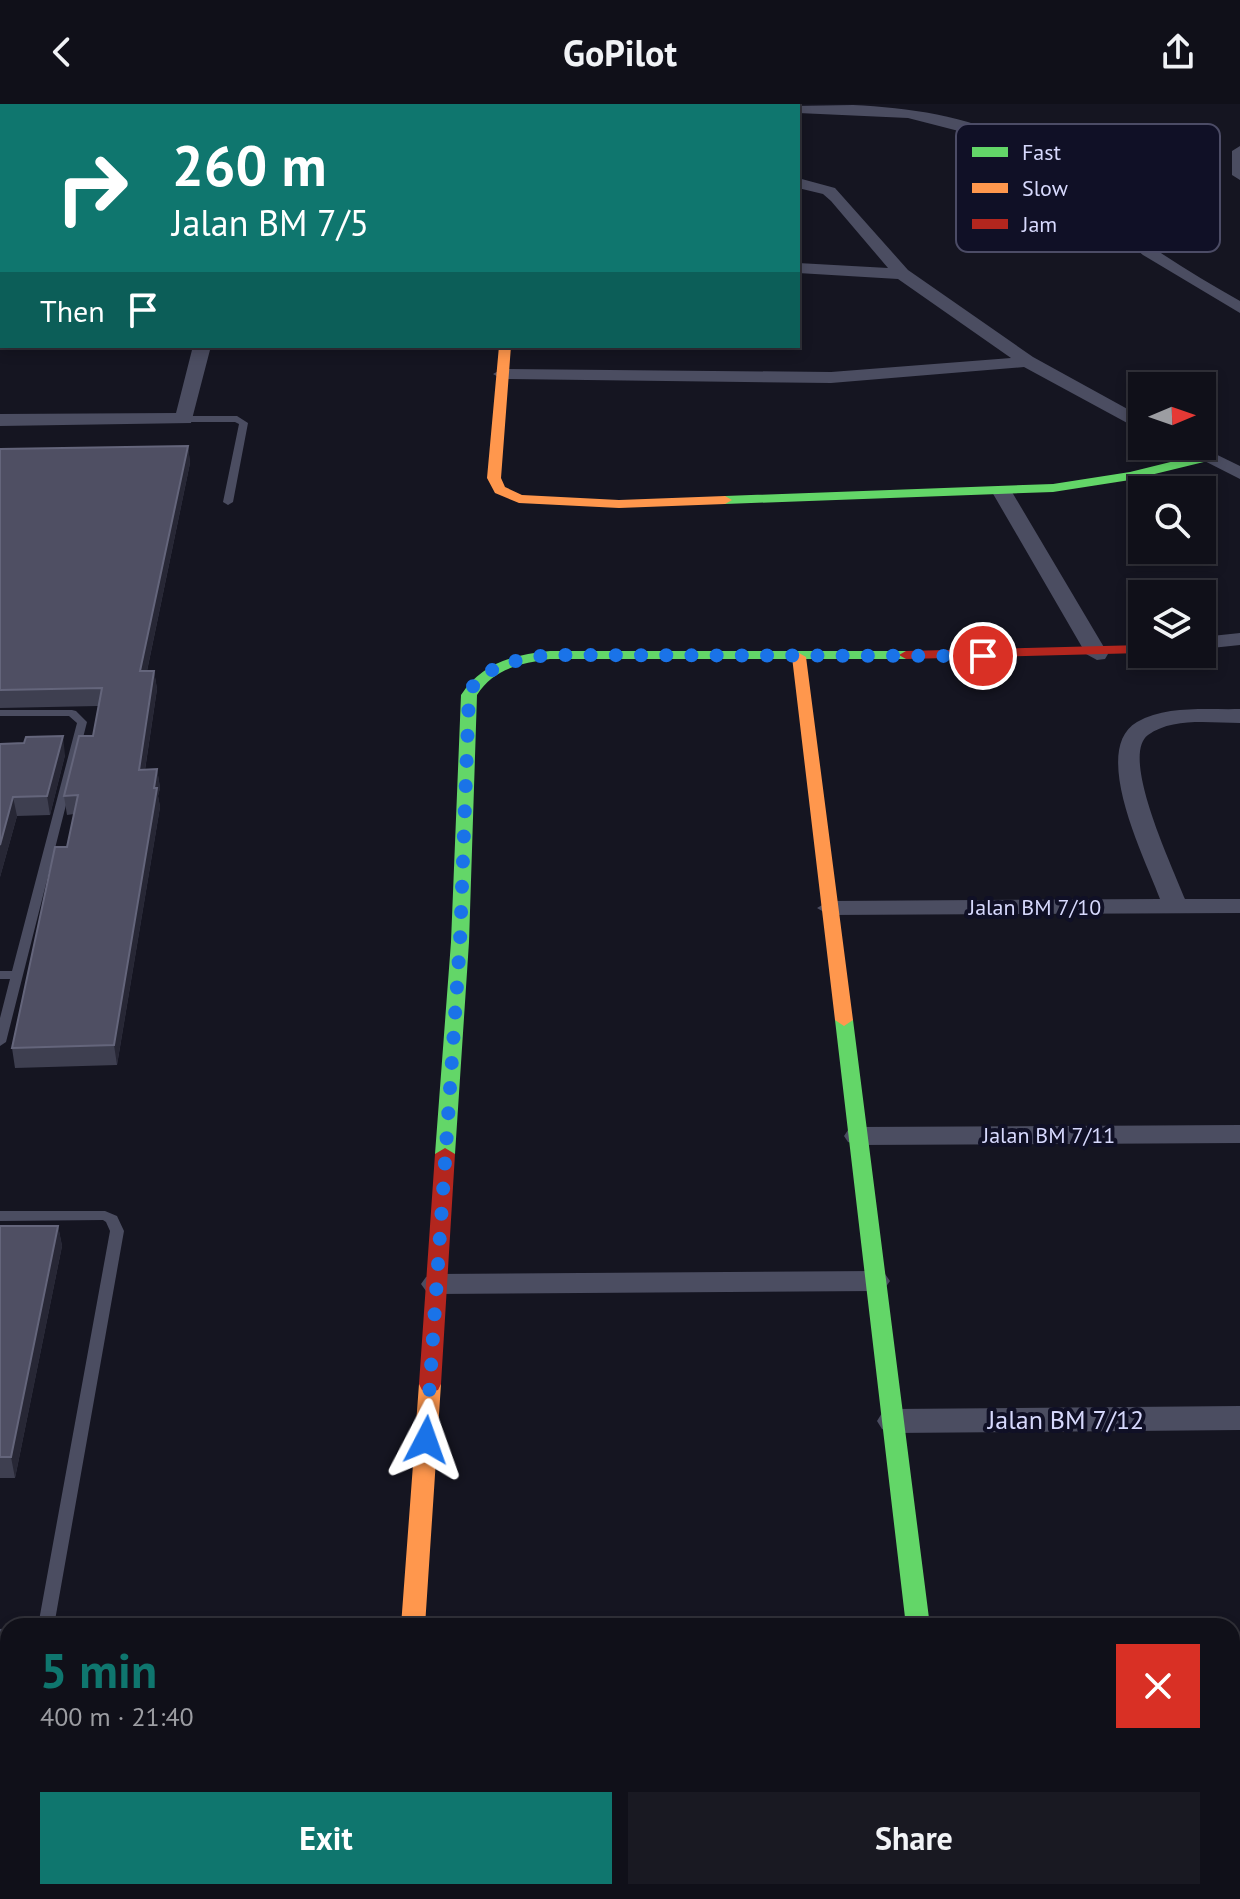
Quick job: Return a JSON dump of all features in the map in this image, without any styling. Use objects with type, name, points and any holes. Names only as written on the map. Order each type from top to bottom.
[{"type":"street","points":[[800,109],[918,115],[956,125]]},
{"type":"street","points":[[1240,151],[1240,175]]},
{"type":"street","points":[[800,184],[829,191],[837,198],[902,274],[1027,361],[1128,417]]},
{"type":"street","points":[[1154,252],[1240,308]]},
{"type":"street","points":[[800,268],[902,274]]},
{"type":"street","points":[[0,420],[184,419],[202,348]]},
{"type":"street","points":[[505,348],[494,478],[500,490],[519,499],[619,504],[1002,492],[1096,483],[1194,460]]},
{"type":"street","points":[[502,374],[844,379],[914,376],[1027,361]]},
{"type":"street","points":[[1213,460],[1240,473]]},
{"type":"street","points":[[1002,492],[1097,654]]},
{"type":"street","points":[[1216,642],[1240,639]]},
{"type":"street","points":[[414,1618],[460,942],[471,689],[488,673],[550,655],[799,657],[1097,654],[1128,651]]},
{"type":"street","points":[[799,657],[917,1618]]},
{"type":"street","points":[[1175,906],[1133,788],[1127,757],[1129,742],[1142,729],[1163,720],[1240,716]]},
{"type":"street","name":"Jalan BM 7/10","points":[[829,908],[1240,906]]},
{"type":"street","name":"Jalan BM 7/11","points":[[858,1136],[1240,1134]]},
{"type":"street","points":[[436,1284],[875,1281]]},
{"type":"street","name":"Jalan BM 7/12","points":[[893,1421],[1240,1418]]},
{"type":"lane","points":[[184,419],[237,419],[244,423],[228,502]]},
{"type":"lane","points":[[0,713],[72,713],[82,722],[0,1042]]},
{"type":"lane","points":[[0,975],[16,975]]},
{"type":"lane","points":[[0,1216],[105,1215],[112,1219],[117,1231],[47,1618]]},
{"type":"building","points":[[188,446],[140,671],[154,671],[139,770],[157,769],[154,788],[157,788],[114,1045],[12,1048],[55,847],[67,847],[78,795],[64,796],[79,736],[93,736],[102,688],[0,690],[0,449]]},
{"type":"building","points":[[63,736],[47,796],[13,797],[0,845],[0,744],[24,743],[26,737]]},
{"type":"building","points":[[0,1226],[58,1226],[11,1457],[0,1457]]},
{"type":"traffic: fast","points":[[725,500],[1053,488],[1130,476],[1195,460]]},
{"type":"traffic: fast","points":[[445,1154],[460,942],[469,695],[476,685],[504,665],[550,655],[906,655]]},
{"type":"traffic: fast","points":[[844,1020],[917,1618]]},
{"type":"traffic: slow","points":[[505,348],[494,478],[500,490],[519,499],[619,504],[725,500]]},
{"type":"traffic: slow","points":[[799,657],[844,1020]]},
{"type":"traffic: slow","points":[[414,1618],[430,1384]]},
{"type":"traffic: jam","points":[[906,655],[1128,649]]},
{"type":"traffic: jam","points":[[430,1384],[445,1154]]},
{"type":"route","points":[[426,1440],[460,942],[469,695],[475,683],[497,669],[533,657],[550,655],[983,656]]}]
